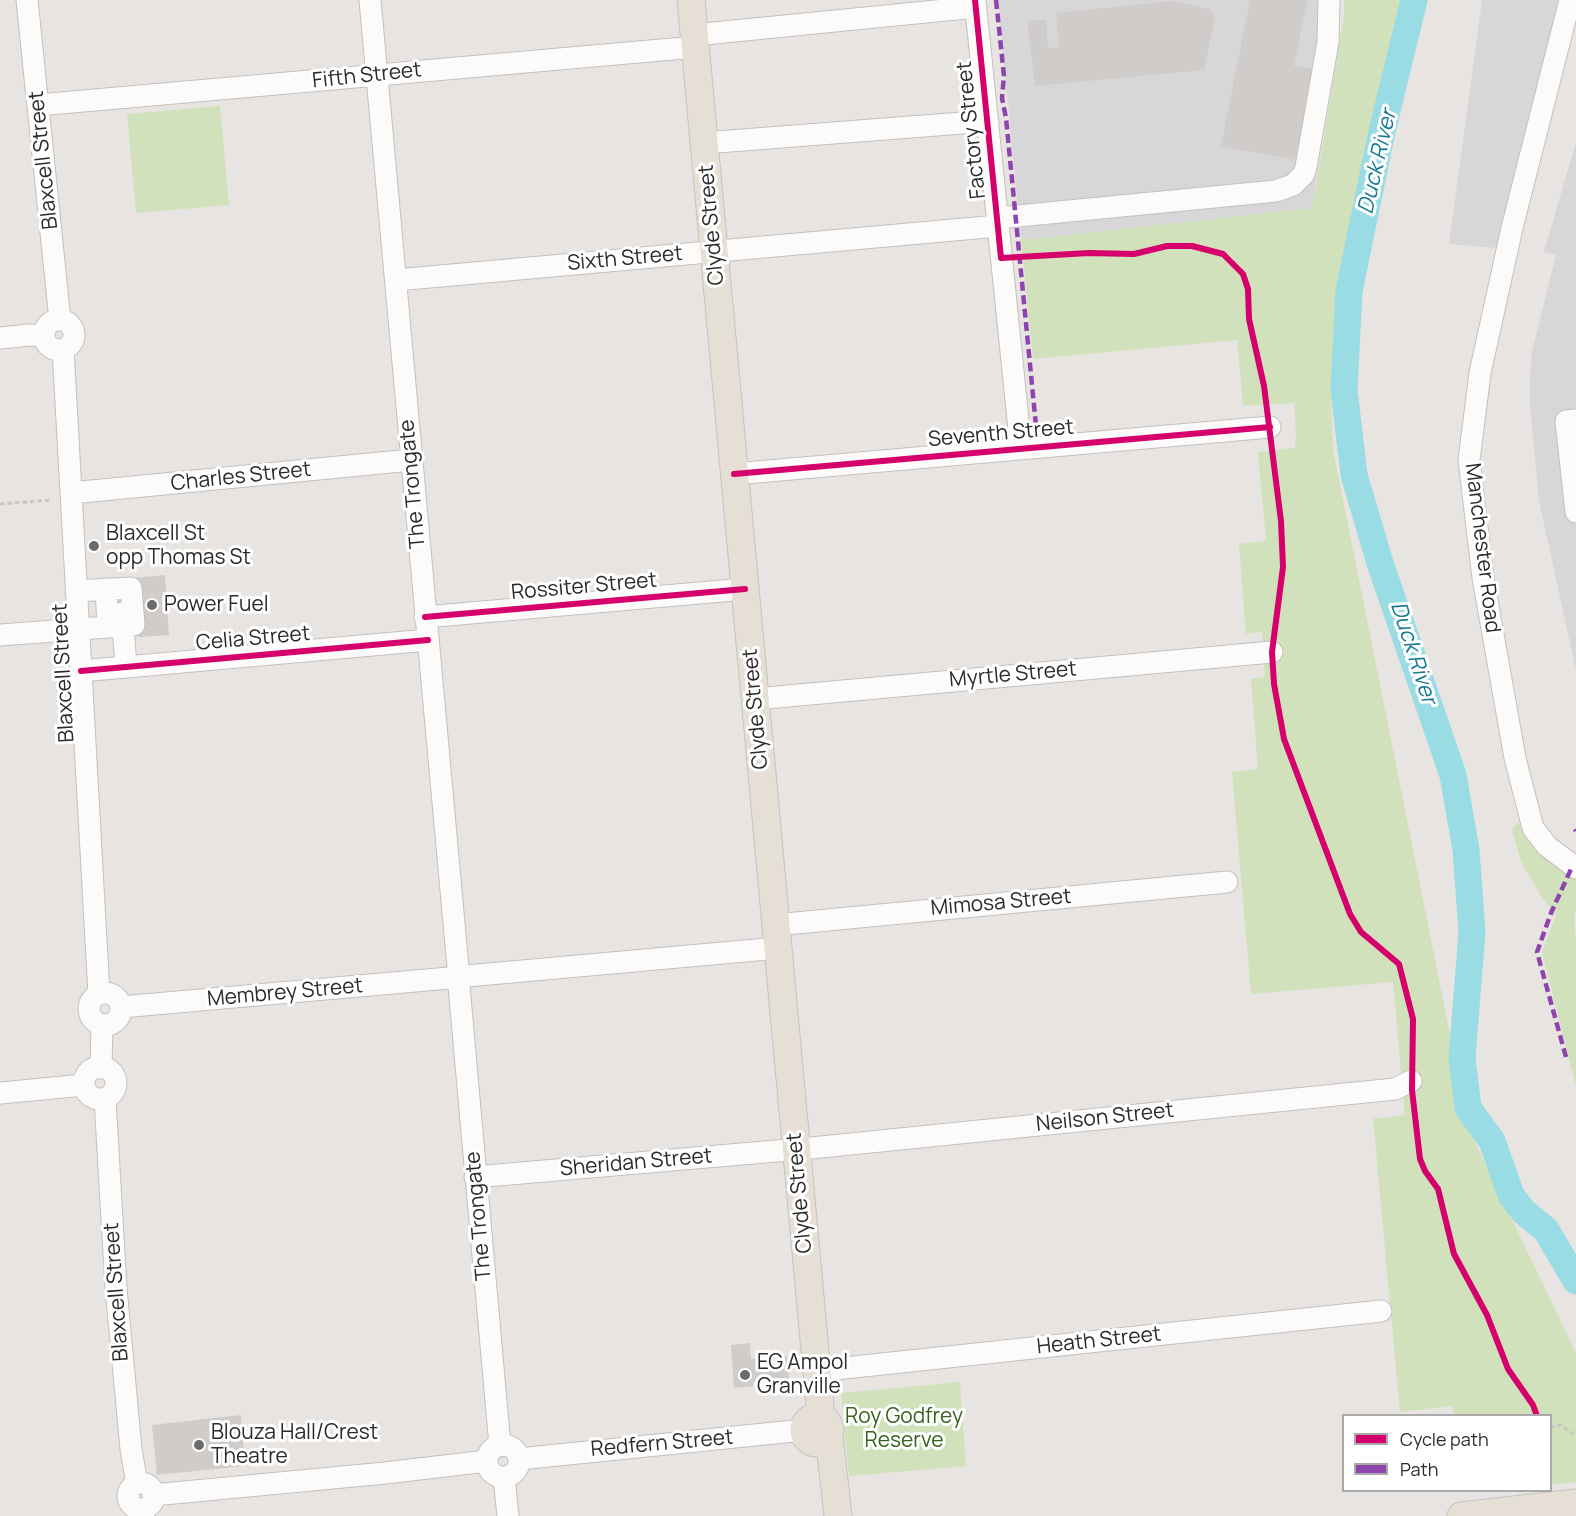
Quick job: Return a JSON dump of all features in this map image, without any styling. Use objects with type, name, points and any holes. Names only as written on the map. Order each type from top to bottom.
[{"type":"main road","name":"Clyde Street","points":[[691,0],[820,1405],[816,1431],[824,1516]]},
{"type":"main road","name":"Clyde Street","points":[[816,1431],[838,1516]]},
{"type":"main road","points":[[1461,1516],[1576,1503]]},
{"type":"street","name":"Blaxcell Street","points":[[27,0],[60,320]]},
{"type":"street","name":"The Trongate","points":[[370,0],[476,1177],[494,1454]]},
{"type":"street","name":"Sixth Street","points":[[396,280],[997,222],[1276,191],[1293,185],[1304,174],[1306,167],[1328,42],[1329,0]]},
{"type":"street","name":"Manchester Road","points":[[1570,0],[1512,228],[1480,373],[1469,460],[1483,578],[1515,758],[1533,828],[1547,846],[1576,868]]},
{"type":"street","name":"Fifth Street","points":[[38,105],[216,88],[245,88],[695,41],[976,4]]},
{"type":"street","name":"Factory Street","points":[[976,4],[1021,449]]},
{"type":"street","points":[[704,143],[988,120]]},
{"type":"street","points":[[60,320],[72,327],[74,336],[70,344],[58,350],[48,346],[44,336],[48,324],[60,320]]},
{"type":"street","points":[[0,338],[44,336]]},
{"type":"street","name":"Blaxcell Street","points":[[63,349],[61,497],[76,591],[99,994]]},
{"type":"street","points":[[1576,420],[1566,421],[1576,512]]},
{"type":"street","name":"Seventh Street","points":[[734,474],[1270,427]]},
{"type":"street","name":"Charles Street","points":[[61,497],[411,460]]},
{"type":"street","points":[[76,591],[113,589],[122,626],[126,667]]},
{"type":"street","name":"Rossiter Street","points":[[425,617],[745,589]]},
{"type":"street","points":[[0,635],[122,626]]},
{"type":"street","name":"Celia Street","points":[[81,671],[428,640]]},
{"type":"street","name":"Myrtle Street","points":[[755,699],[1272,652]]},
{"type":"street","name":"Mimosa Street","points":[[776,937],[1227,882]]},
{"type":"street","name":"Membrey Street","points":[[121,1007],[458,977],[776,937]]},
{"type":"street","points":[[109,993],[120,1002],[121,1012],[112,1023],[102,1024],[93,1020],[89,1011],[92,1001],[99,994],[109,993]]},
{"type":"street","points":[[101,1068],[102,1024]]},
{"type":"street","points":[[101,1068],[111,1072],[116,1082],[113,1092],[105,1098],[91,1097],[84,1085],[88,1072],[101,1068]]},
{"type":"street","name":"Neilson Street","points":[[796,1150],[1395,1089],[1412,1081]]},
{"type":"street","points":[[0,1093],[84,1085]]},
{"type":"street","name":"Blaxcell Street","points":[[105,1098],[116,1288],[131,1449],[143,1501]]},
{"type":"street","name":"Sheridan Street","points":[[476,1177],[796,1150]]},
{"type":"street","name":"Heath Street","points":[[816,1371],[1382,1311]]},
{"type":"street","name":"Redfern Street","points":[[519,1459],[816,1431]]},
{"type":"street","points":[[143,1501],[494,1454],[506,1446],[514,1450],[519,1459],[517,1469],[509,1476],[494,1474],[490,1471],[494,1454]]},
{"type":"street","points":[[504,1477],[508,1516]]},
{"type":"path","points":[[0,504],[61,497]]},
{"type":"path","points":[[1552,1427],[1561,1425],[1576,1436]]},
{"type":"shaded area","points":[[998,0],[1338,0],[1337,33],[1312,208],[1021,240]]},
{"type":"shaded area","points":[[1482,0],[1560,0],[1498,248],[1449,244]]},
{"type":"shaded area","points":[[1576,142],[1576,670],[1539,501],[1530,406],[1530,377],[1532,352],[1556,255],[1544,252]]},
{"type":"green space","points":[[1344,0],[1406,0],[1334,324],[1331,399],[1333,450],[1469,1130],[1576,1353],[1576,1482],[1552,1485],[1552,1414],[1454,1414],[1452,1406],[1400,1412],[1373,1119],[1405,1115],[1393,982],[1251,994],[1232,772],[1258,769],[1251,679],[1265,677],[1262,632],[1246,634],[1239,544],[1266,541],[1258,452],[1295,448],[1294,403],[1243,406],[1237,340],[1033,359],[1021,240],[1312,208],[1344,15]]},
{"type":"green space","points":[[220,106],[229,205],[136,213],[127,114]]},
{"type":"green space","points":[[1518,823],[1552,864],[1576,878],[1576,913],[1574,913],[1576,1086],[1542,952],[1556,915],[1541,896],[1521,862],[1512,829]]},
{"type":"green space","name":"Roy Godfrey Reserve","points":[[960,1382],[966,1466],[849,1476],[841,1393]]},
{"type":"building","points":[[1250,0],[1307,0],[1294,66],[1313,69],[1295,160],[1221,146]]},
{"type":"building","points":[[1173,1],[1209,9],[1215,17],[1204,70],[1035,86],[1027,21],[1046,20],[1048,48],[1059,47],[1056,13]]},
{"type":"building","name":"Power Fuel","points":[[165,575],[169,635],[139,637],[137,615],[107,617],[106,597],[136,595],[134,578]]},
{"type":"building","points":[[750,1343],[751,1359],[787,1356],[789,1379],[753,1382],[753,1386],[734,1388],[731,1345]]},
{"type":"building","name":"Blouza Hall/Crest Theatre","points":[[241,1415],[245,1466],[157,1475],[152,1425]]},
{"type":"waterway","name":"Duck River","points":[[1414,0],[1382,131],[1349,291],[1344,390],[1354,475],[1380,563],[1453,775],[1466,850],[1472,932],[1462,1058],[1468,1108],[1492,1141],[1511,1195],[1523,1211],[1546,1230],[1576,1281]]},
{"type":"marked path","points":[[996,0],[1004,76],[1002,98],[1006,118],[1036,426],[1018,429]]},
{"type":"marked path","points":[[1566,1057],[1537,952],[1551,913],[1572,867]]},
{"type":"cycle path","points":[[975,0],[1001,258],[1089,253],[1134,254],[1167,246],[1192,246],[1223,254],[1243,274],[1248,289],[1249,319],[1264,386],[1281,521],[1283,567],[1272,652],[1274,684],[1284,739],[1350,914],[1361,932],[1399,964],[1413,1019],[1412,1090],[1420,1159],[1425,1171],[1438,1189],[1454,1254],[1487,1315],[1508,1369],[1533,1405],[1536,1414]]},
{"type":"cycle path","points":[[734,474],[1270,427]]},
{"type":"cycle path","points":[[425,617],[745,589]]},
{"type":"cycle path","points":[[81,671],[428,640]]},
{"type":"place","name":"Blaxcell St opp Thomas St","points":[[94,546]]},
{"type":"place","name":"Power Fuel","points":[[152,605]]},
{"type":"place","name":"EG Ampol Granville","points":[[745,1375]]},
{"type":"place","name":"Blouza Hall/Crest Theatre","points":[[199,1445]]}]
